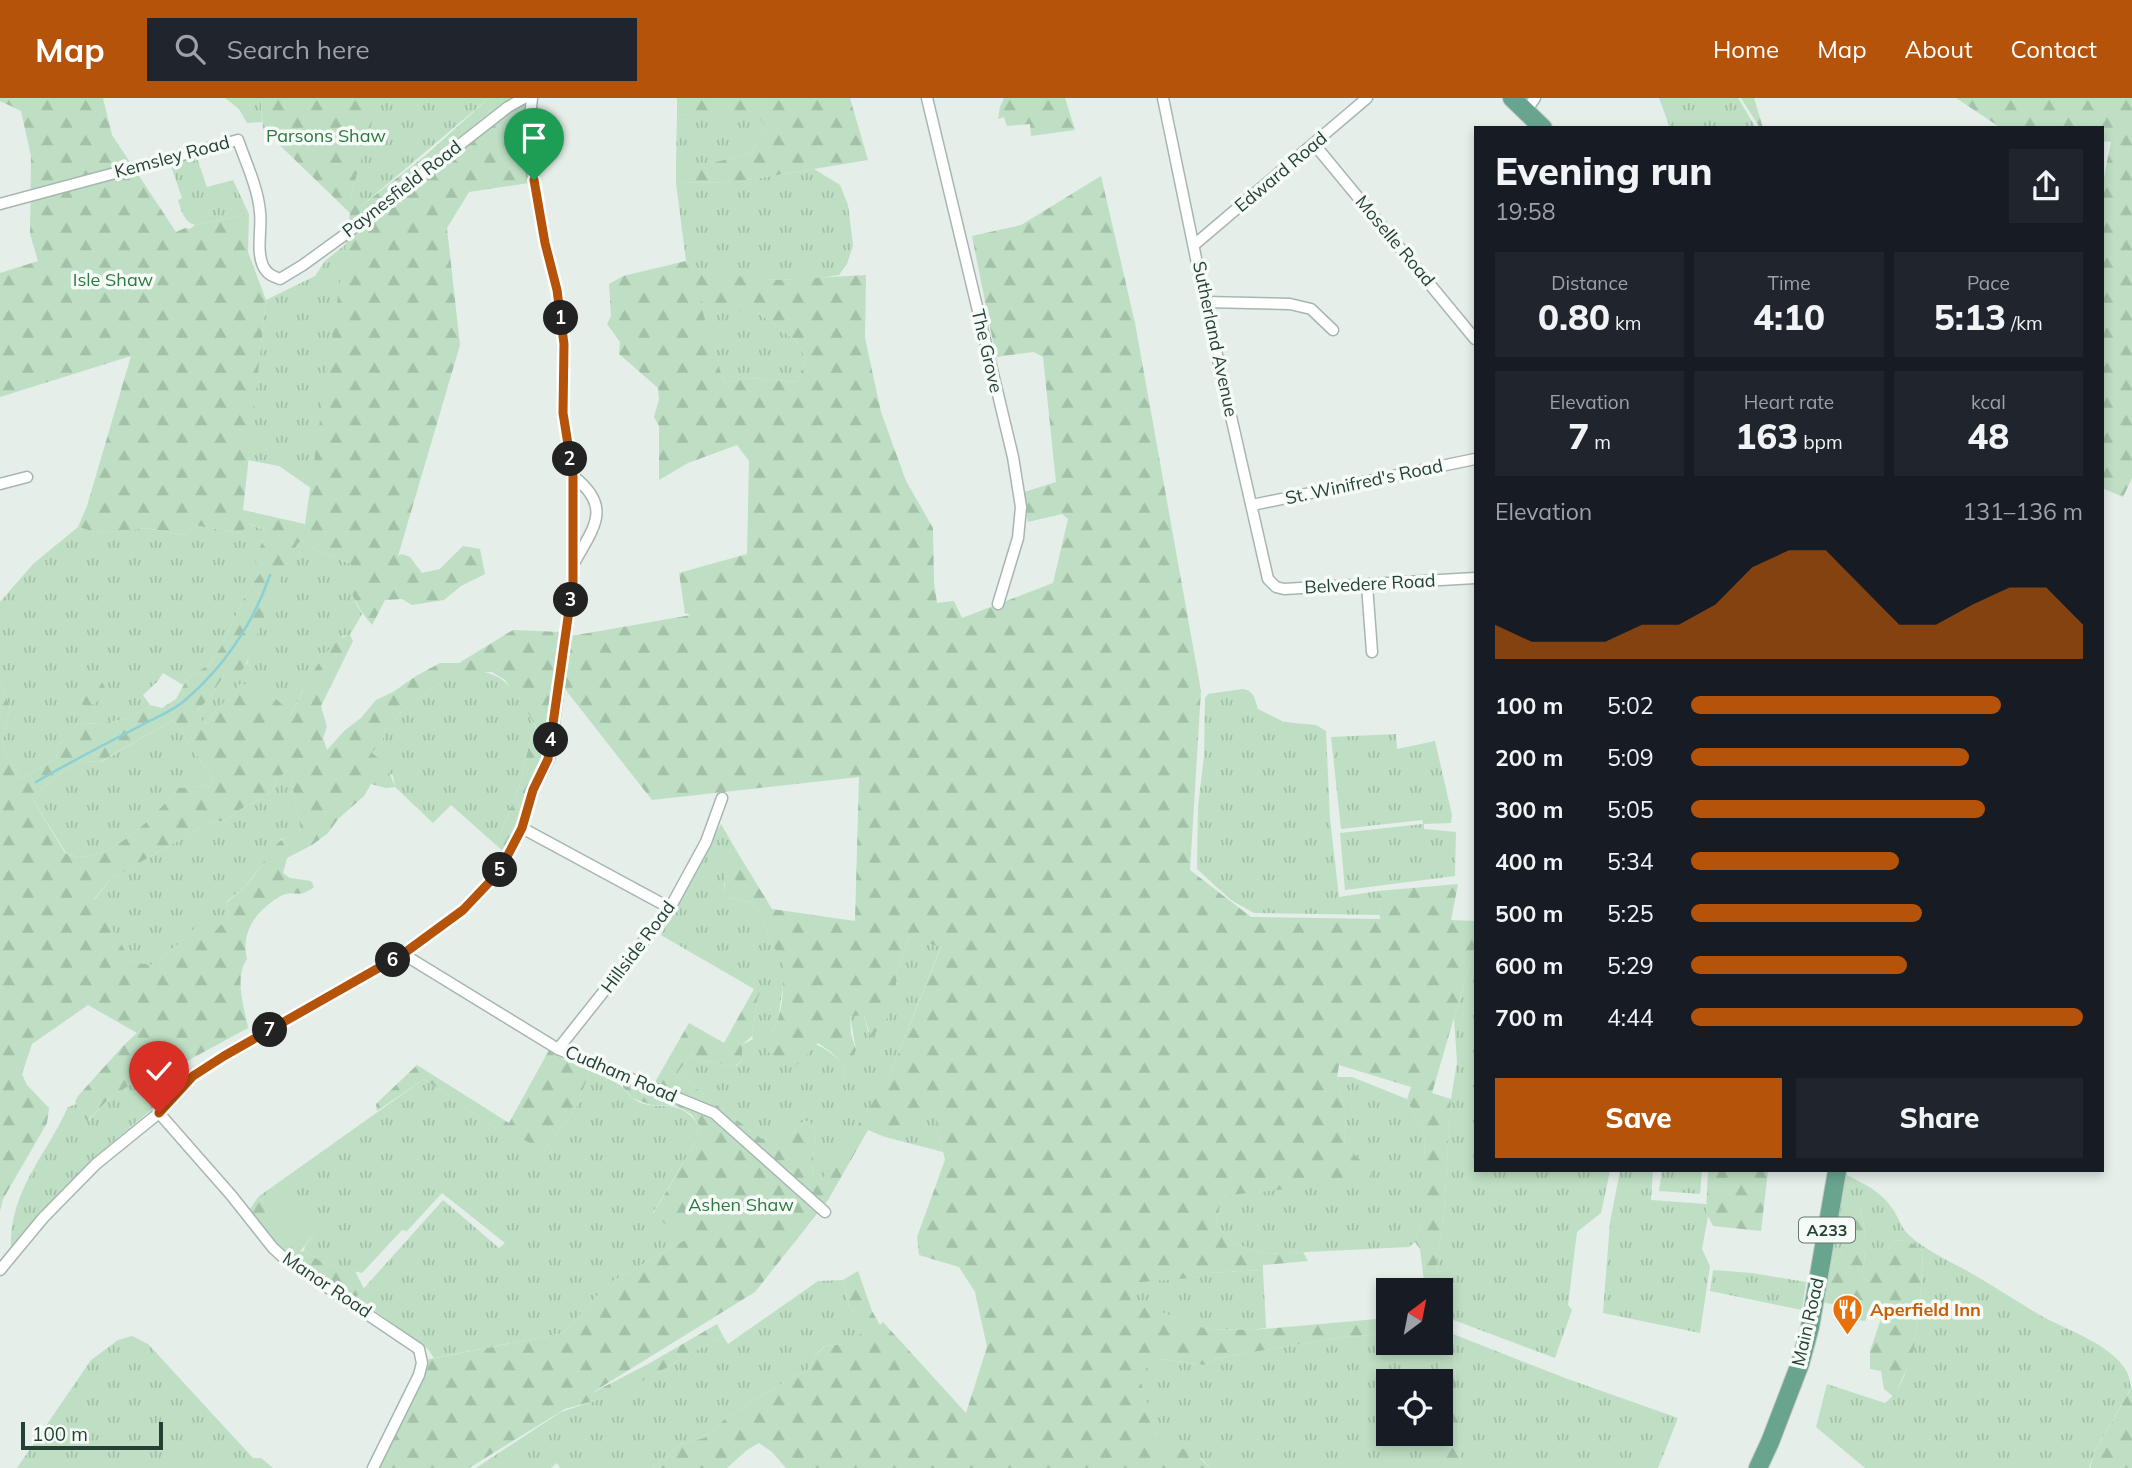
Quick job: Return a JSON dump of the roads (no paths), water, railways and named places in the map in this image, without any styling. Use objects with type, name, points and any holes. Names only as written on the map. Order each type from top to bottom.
[{"type":"main road","points":[[1512,98],[1530,104],[1542,126]]},
{"type":"main road","name":"Main Road","points":[[1758,1468],[1797,1373],[1810,1327],[1837,1172]]},
{"type":"street","name":"Paynesfield Road","points":[[280,279],[343,236],[508,107],[524,98]]},
{"type":"street","points":[[0,1270],[43,1218],[96,1164],[159,1113],[193,1076],[403,954],[463,910],[499,872],[522,828],[533,790],[548,759],[573,582],[573,476],[563,413],[564,344],[557,290],[545,243],[528,137],[532,98]]},
{"type":"street","name":"The Grove","points":[[927,98],[1013,457],[1021,508],[1018,538],[998,604]]},
{"type":"street","name":"Sutherland Avenue","points":[[1163,98],[1205,303],[1268,579]]},
{"type":"street","name":"Edward Road","points":[[1194,245],[1367,98]]},
{"type":"street","name":"Kemsley Road","points":[[0,204],[238,140],[257,197],[263,265],[270,275],[280,279]]},
{"type":"street","name":"Moselle Road","points":[[1314,144],[1474,338]]},
{"type":"street","points":[[1205,303],[1290,304],[1311,309],[1334,330]]},
{"type":"street","name":"St. Winifred's Road","points":[[1252,505],[1474,459]]},
{"type":"street","points":[[573,476],[589,489],[596,505],[595,527],[573,564]]},
{"type":"street","points":[[0,484],[27,477]]},
{"type":"street","name":"Belvedere Road","points":[[1268,579],[1276,587],[1284,589],[1474,578]]},
{"type":"street","points":[[1367,585],[1372,652]]},
{"type":"street","name":"Hillside Road","points":[[558,1049],[670,908],[706,842],[722,798]]},
{"type":"street","points":[[522,828],[670,908]]},
{"type":"street","name":"Cudham Road","points":[[403,954],[558,1049],[714,1113],[825,1212]]},
{"type":"street","name":"Manor Road","points":[[159,1113],[279,1253],[419,1349],[422,1363],[419,1375],[373,1468]]},
{"type":"waterway","points":[[36,782],[168,712],[198,689],[224,660],[246,628],[270,575]]},
{"type":"place","name":"Aperfield Inn","points":[[1847,1337]]},
{"type":"park label","name":"Parsons Shaw","points":[[326,136]]},
{"type":"park label","name":"Isle Shaw","points":[[113,280]]},
{"type":"park label","name":"Ashen Shaw","points":[[741,1205]]}]
